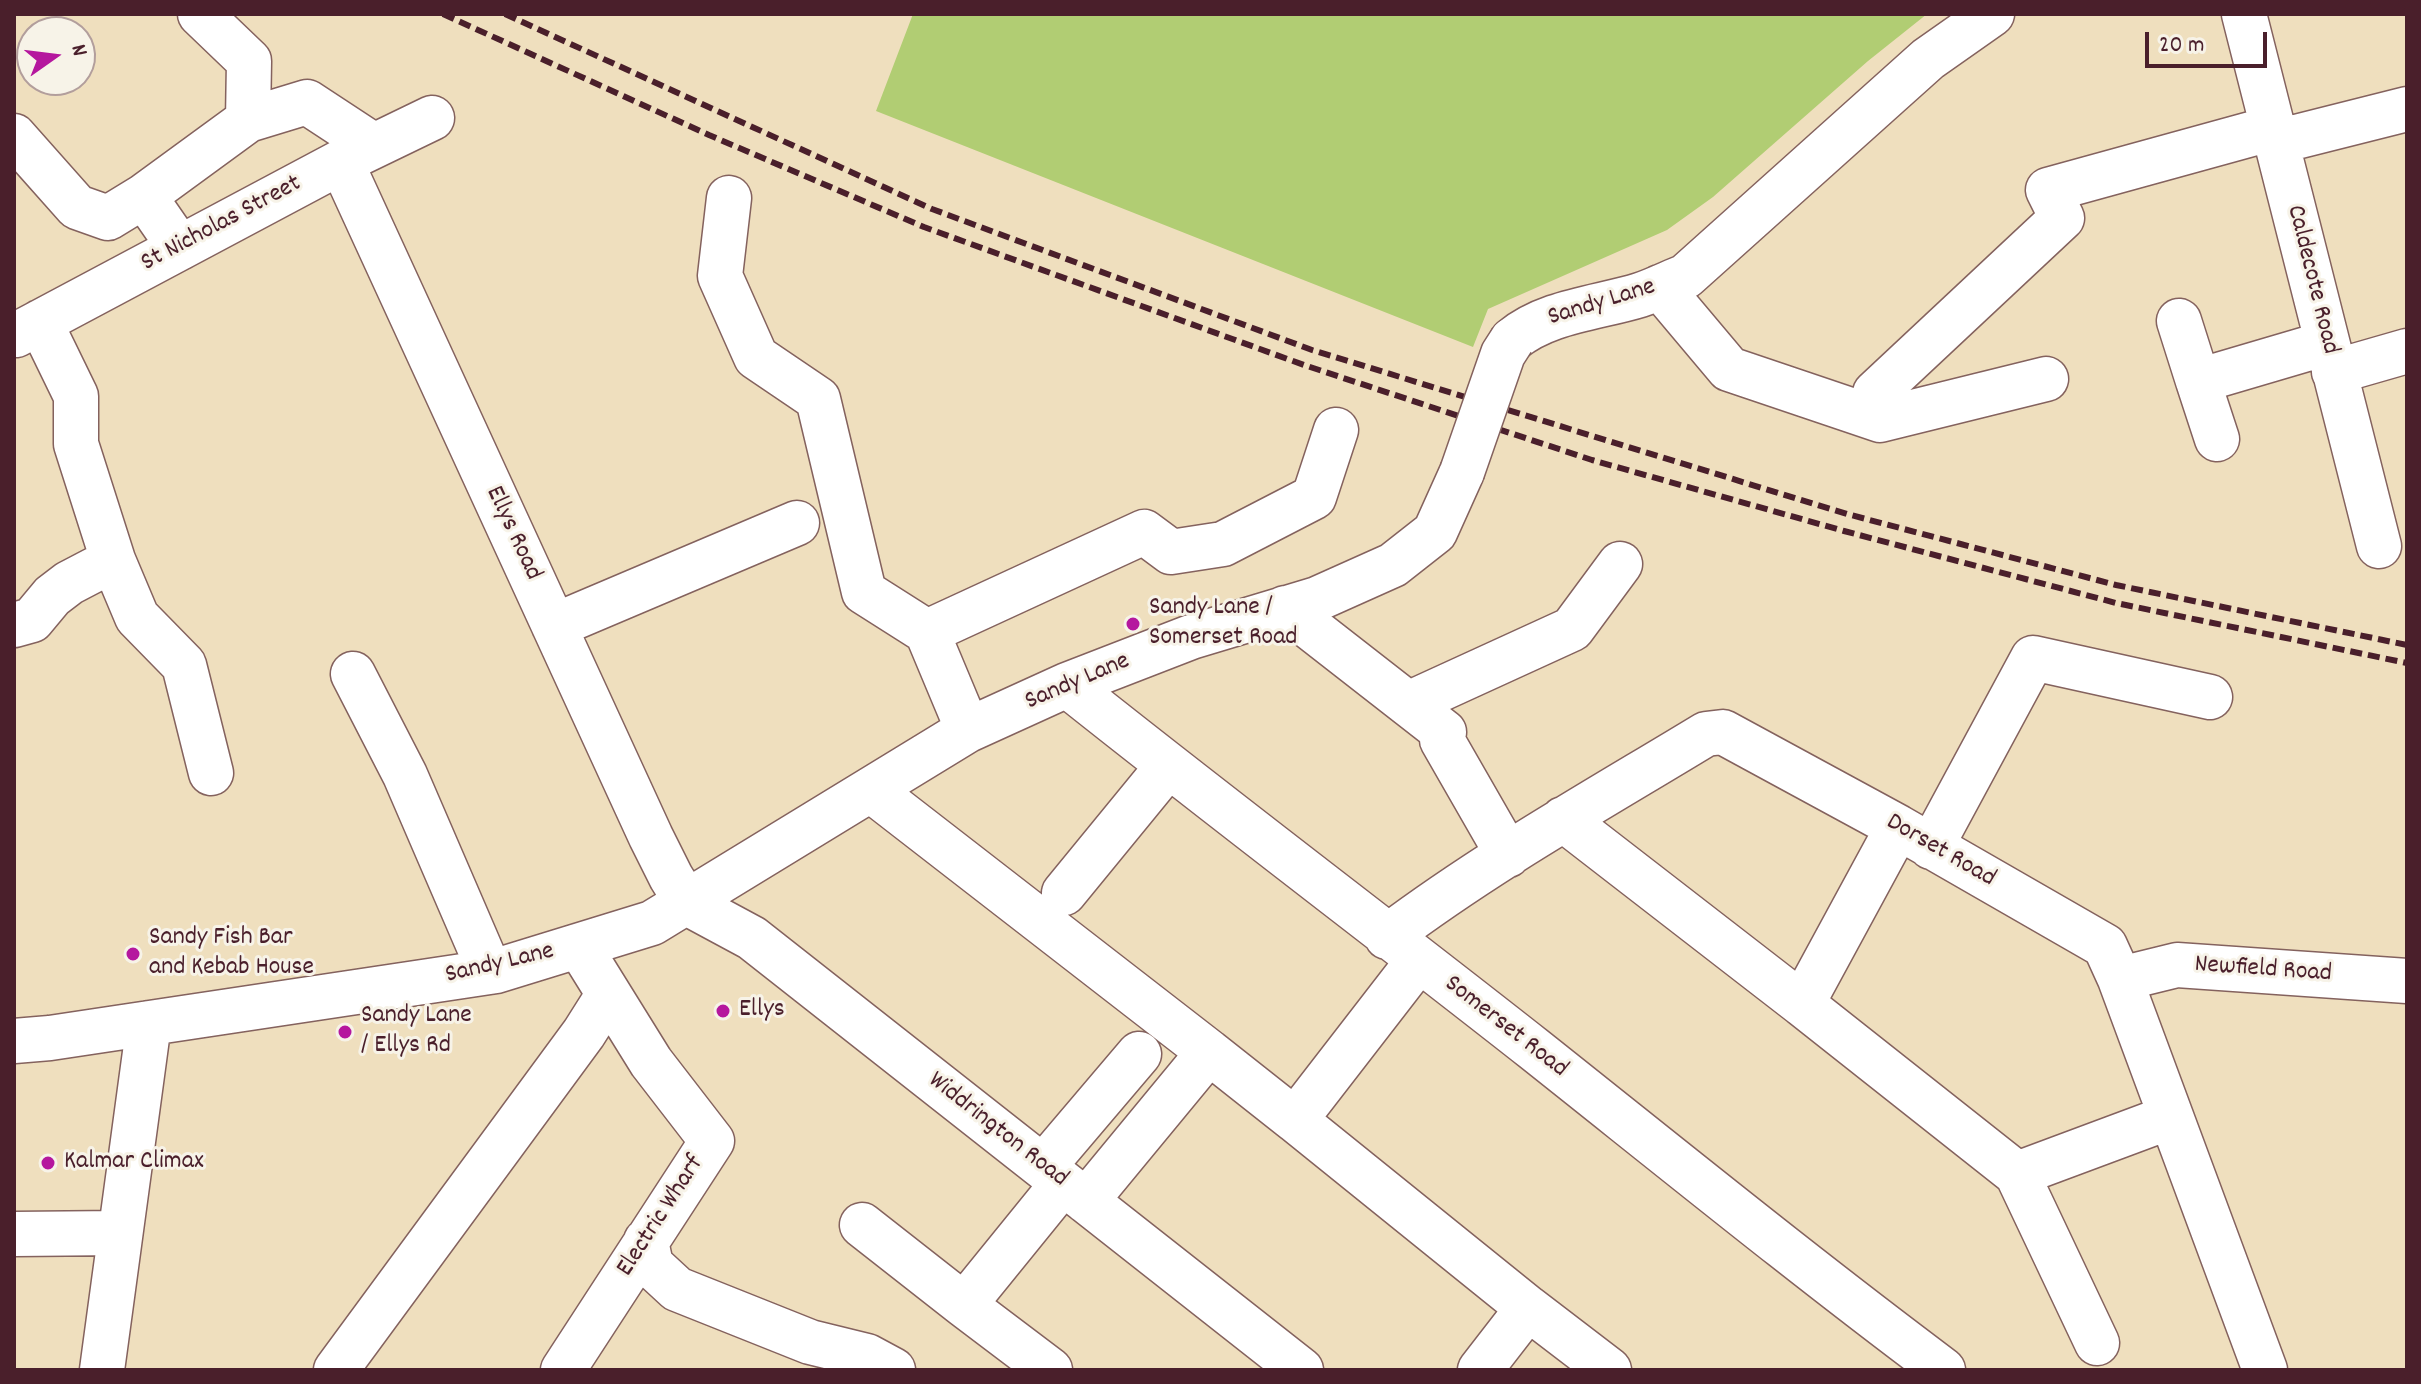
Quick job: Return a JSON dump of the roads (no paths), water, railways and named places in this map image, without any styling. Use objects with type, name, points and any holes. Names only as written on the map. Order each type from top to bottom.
[{"type":"street","points":[[200,14],[249,61],[248,120]]},
{"type":"street","name":"Sandy Lane","points":[[14,1041],[490,972],[652,923],[968,730],[1067,685],[1191,637],[1317,599],[1393,565],[1435,532],[1462,472],[1503,354],[1512,340],[1523,330],[1544,321],[1642,294],[1686,276],[1928,59],[1992,14]]},
{"type":"street","name":"Caldecote Road","points":[[2244,14],[2379,546]]},
{"type":"street","points":[[14,136],[77,207],[108,218],[144,196],[248,120],[307,102],[358,154]]},
{"type":"street","points":[[1875,393],[2062,218],[2048,190],[2274,135],[2407,109]]},
{"type":"street","name":"St Nicholas Street","points":[[27,329],[432,118]]},
{"type":"street","name":"Ellys Road","points":[[358,154],[554,626],[651,837],[687,903]]},
{"type":"street","points":[[144,196],[180,248]]},
{"type":"street","points":[[729,198],[720,276],[756,357],[818,399],[864,592],[927,632],[968,730]]},
{"type":"street","points":[[1660,287],[1729,369],[1880,420],[2046,379]]},
{"type":"street","points":[[2179,321],[2217,439]]},
{"type":"street","points":[[27,329],[76,396],[76,444],[113,560],[137,617],[184,665],[211,773]]},
{"type":"street","points":[[2198,381],[2331,358],[2407,351]]},
{"type":"street","points":[[927,632],[1144,532],[1171,552],[1223,544],[1314,497],[1336,430]]},
{"type":"street","points":[[554,626],[797,523]]},
{"type":"street","points":[[14,625],[32,620],[52,596],[69,583],[113,560]]},
{"type":"street","points":[[1408,704],[1572,629],[1620,564]]},
{"type":"street","points":[[1285,608],[1444,732],[1442,740],[1508,855]]},
{"type":"street","points":[[1802,1004],[2033,658],[2210,697]]},
{"type":"street","points":[[353,674],[405,775],[490,972]]},
{"type":"street","name":"Somerset Road","points":[[1067,685],[1835,1289],[1943,1370]]},
{"type":"street","name":"Dorset Road","points":[[1295,1120],[1402,949],[1441,896],[1706,734],[1723,732],[2105,946],[2265,1370]]},
{"type":"street","points":[[1064,893],[1168,766]]},
{"type":"street","points":[[871,790],[1209,1052],[1609,1370]]},
{"type":"street","points":[[1563,819],[2017,1174],[2097,1343]]},
{"type":"street","name":"Widdrington Road","points":[[687,903],[752,938],[1301,1370]]},
{"type":"street","name":"Electric Wharf","points":[[563,1370],[712,1141],[651,1062],[579,946]]},
{"type":"street","name":"Newfield Road","points":[[2120,979],[2177,965],[2407,981]]},
{"type":"street","points":[[336,1370],[584,1033],[608,995]]},
{"type":"street","points":[[102,1370],[149,1023]]},
{"type":"street","points":[[964,1305],[1064,1184],[1209,1052]]},
{"type":"street","points":[[1064,1184],[1139,1054]]},
{"type":"street","points":[[2017,1174],[2170,1117]]},
{"type":"street","points":[[862,1225],[1050,1370]]},
{"type":"street","points":[[14,1234],[120,1233]]},
{"type":"street","points":[[646,1241],[651,1265],[677,1289],[810,1342],[867,1356],[893,1370]]},
{"type":"street","points":[[1480,1370],[1528,1308]]},
{"type":"railway","points":[[443,14],[709,135],[924,227],[1304,365],[1592,460],[1844,531],[2116,603],[2407,663]]},
{"type":"railway","points":[[505,14],[932,209],[1312,350],[1847,514],[2116,585],[2407,645]]},
{"type":"place","name":"Sandy Lane / Somerset Road","points":[[1133,624]]},
{"type":"place","name":"Sandy Fish Bar and Kebab House","points":[[133,954]]},
{"type":"place","name":"Ellys","points":[[723,1011]]},
{"type":"place","name":"Sandy Lane / Ellys Rd","points":[[345,1032]]},
{"type":"place","name":"Kalmar Climax","points":[[48,1163]]}]
